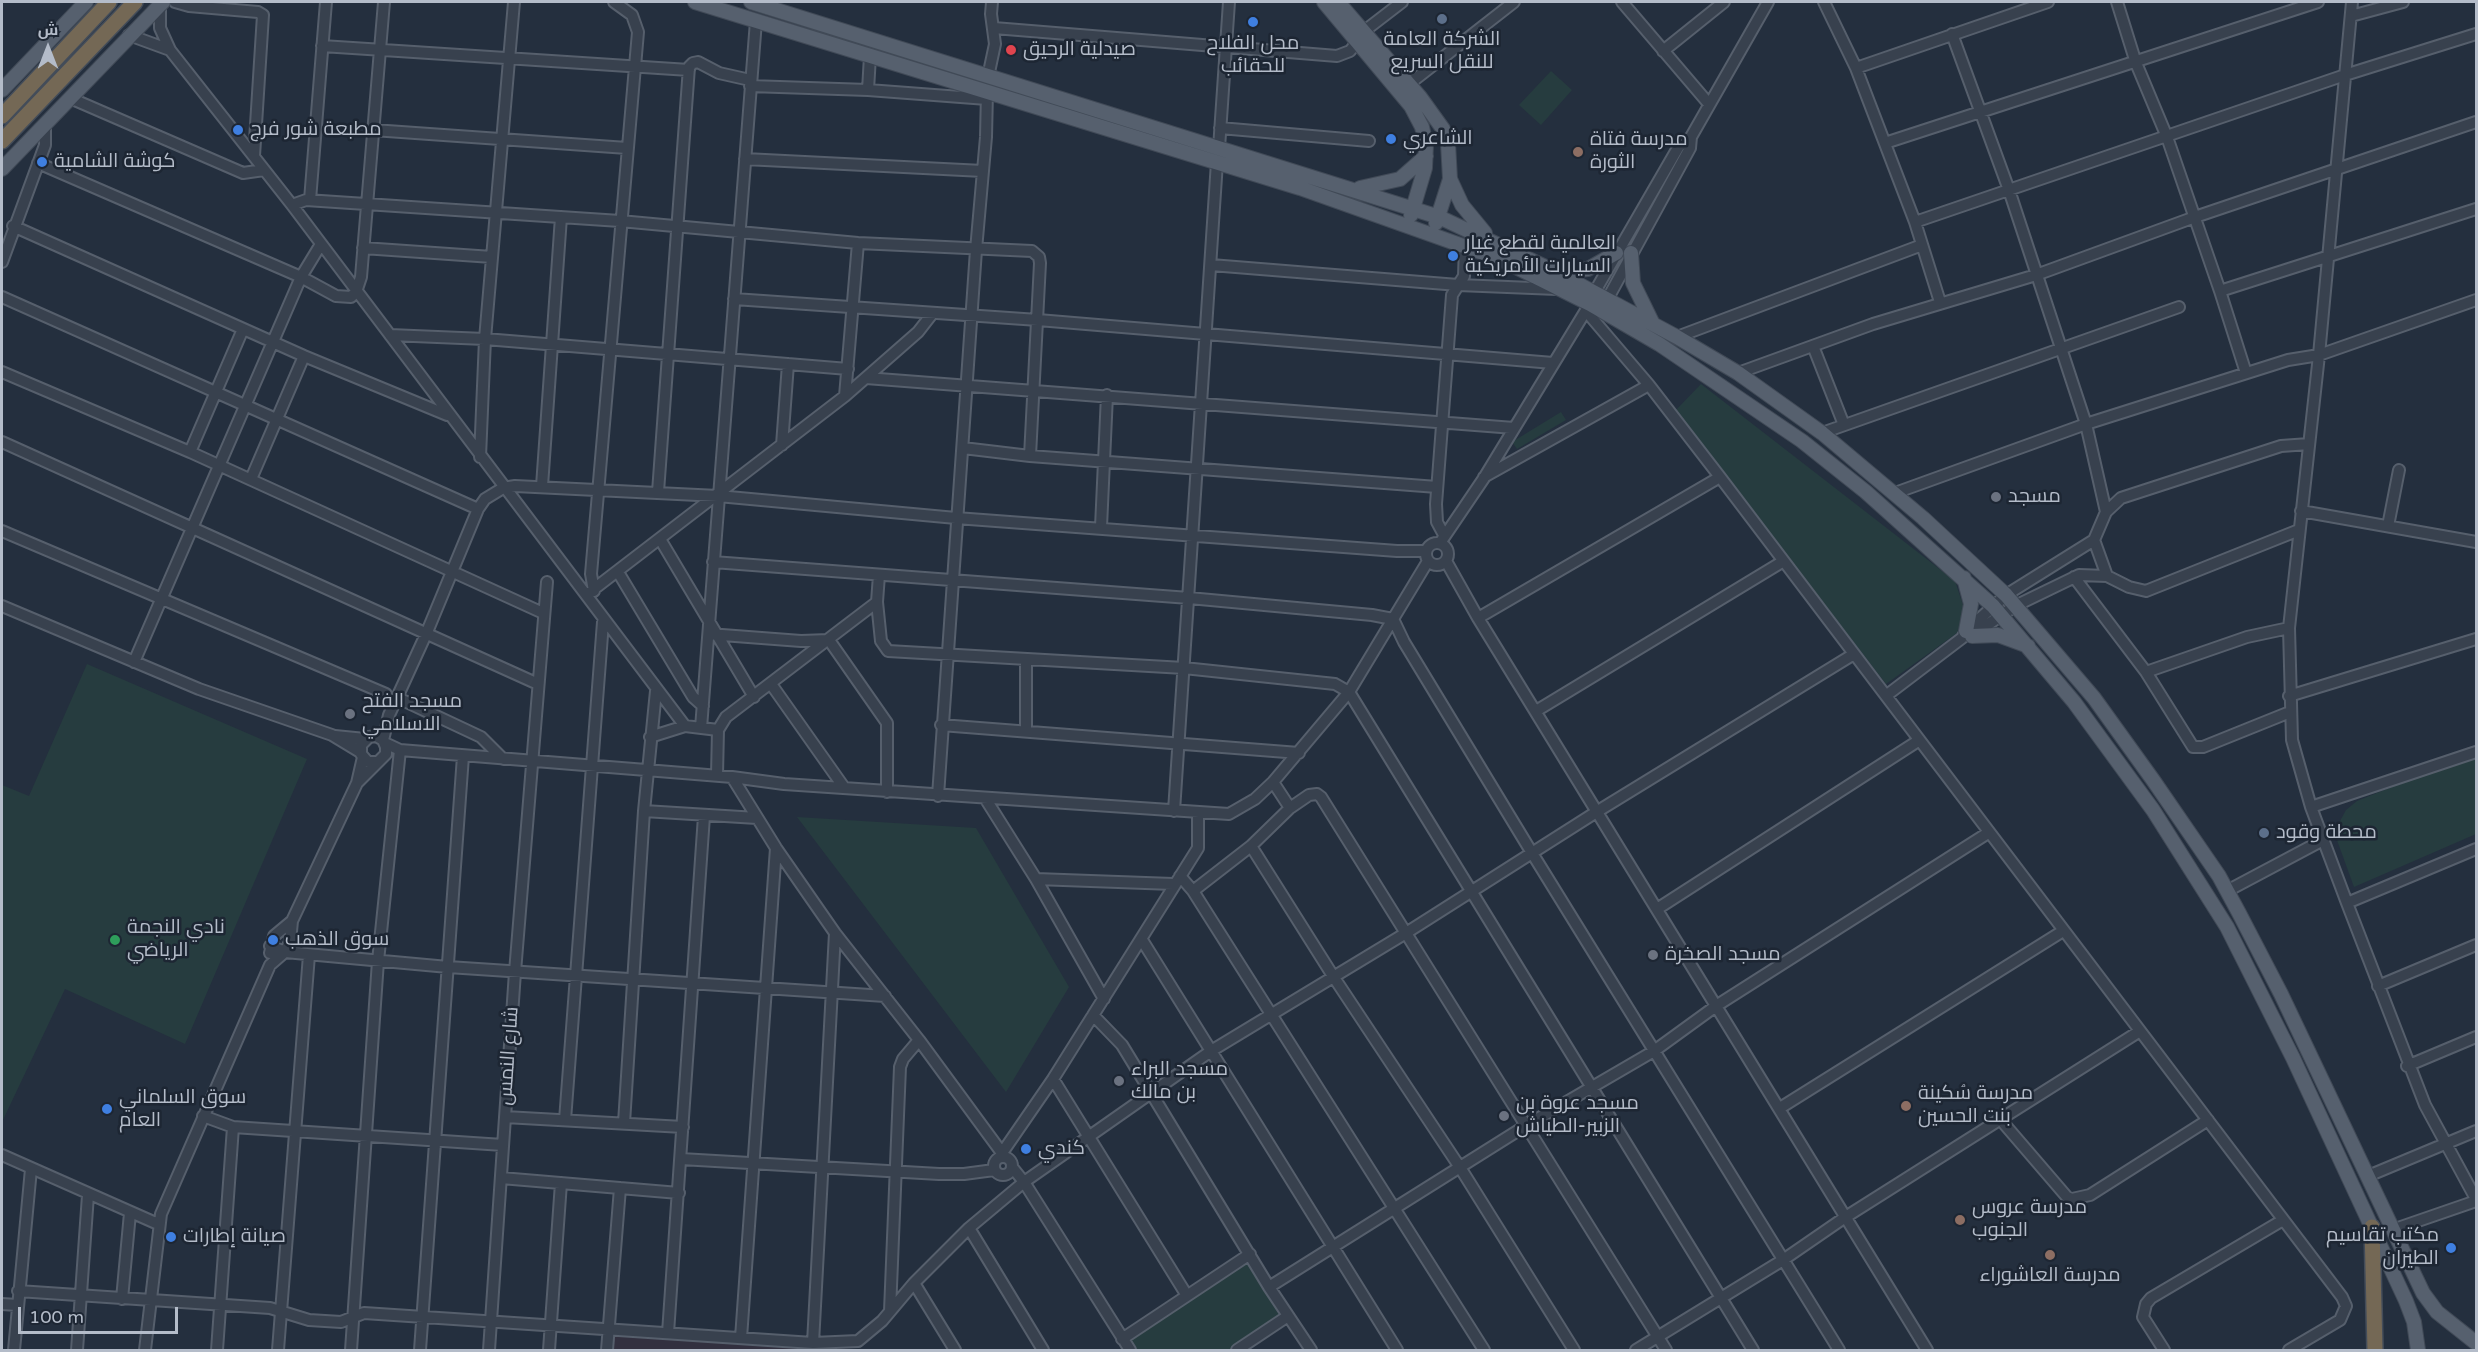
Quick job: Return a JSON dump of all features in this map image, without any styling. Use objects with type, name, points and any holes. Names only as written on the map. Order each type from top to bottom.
[{"type":"highway","points":[[2,116],[109,2]]},
{"type":"highway","points":[[2,141],[133,4]]},
{"type":"highway","points":[[2372,1227],[2375,1350]]},
{"type":"main road","points":[[2,90],[86,2]]},
{"type":"main road","points":[[695,2],[870,56],[987,96],[1353,188],[1439,217],[1556,272],[1590,302],[1607,300],[1653,324],[1738,374],[1821,433],[1895,493],[2010,600],[2110,721],[2180,817],[2227,891],[2281,994],[2410,1269],[2437,1312],[2476,1343]]},
{"type":"main road","points":[[751,2],[988,77],[1218,155],[1524,269],[1590,302],[1659,344],[1763,412],[1866,492],[1963,576],[1997,610],[2031,648],[2153,810],[2227,927],[2293,1058],[2414,1322],[2418,1350]]},
{"type":"main road","points":[[1324,2],[1408,84],[1443,129],[1448,143],[1450,178],[1439,217],[1431,233]]},
{"type":"main road","points":[[1338,2],[1417,116],[1425,138],[1424,176],[1407,225]]},
{"type":"main road","points":[[2,170],[157,5]]},
{"type":"main road","points":[[1353,188],[1382,185],[1400,179],[1426,156]]},
{"type":"main road","points":[[1450,178],[1462,205],[1490,239]]},
{"type":"main road","points":[[1556,272],[1588,269],[1616,253]]},
{"type":"main road","points":[[1631,253],[1633,283],[1653,324]]},
{"type":"main road","points":[[1963,576],[1971,604],[1967,635],[1998,635],[2031,648]]},
{"type":"street","points":[[176,2],[189,6],[260,12],[263,15],[254,156]]},
{"type":"street","points":[[310,200],[326,2]]},
{"type":"street","points":[[38,163],[301,277],[340,297],[351,297],[356,292],[361,277],[384,2]]},
{"type":"street","points":[[480,457],[485,339],[514,2]]},
{"type":"street","points":[[589,592],[637,22],[632,15],[614,2]]},
{"type":"street","points":[[988,77],[995,44],[991,14],[992,2]]},
{"type":"street","points":[[1174,811],[1229,2]]},
{"type":"street","points":[[994,28],[1337,56],[1346,53],[1402,2]]},
{"type":"street","points":[[1408,84],[1514,2]]},
{"type":"street","points":[[1622,2],[1709,104]]},
{"type":"street","points":[[1663,51],[1724,2]]},
{"type":"street","points":[[1607,300],[1690,148],[1691,137],[1768,2]]},
{"type":"street","points":[[1824,2],[1856,68],[1915,222],[1940,302]]},
{"type":"street","points":[[1856,68],[2048,2]]},
{"type":"street","points":[[2117,2],[2136,63],[2167,137],[2246,373]]},
{"type":"street","points":[[1885,143],[2318,2]]},
{"type":"street","points":[[2352,2],[2337,169],[2326,257],[2319,355],[2289,628],[2289,696],[2292,740],[2323,840],[2407,1066],[2476,1200],[2392,1230]]},
{"type":"street","points":[[2351,16],[2403,2]]},
{"type":"street","points":[[157,5],[160,28],[170,50],[292,205],[503,488],[589,592],[603,622],[685,726]]},
{"type":"street","points":[[754,697],[713,635],[710,622],[756,21]]},
{"type":"street","points":[[1952,34],[2063,348],[2086,424],[2106,512]]},
{"type":"street","points":[[1915,222],[2345,75],[2476,34]]},
{"type":"street","points":[[129,35],[170,50]]},
{"type":"street","points":[[322,46],[689,70]]},
{"type":"street","points":[[868,90],[870,56]]},
{"type":"street","points":[[658,492],[689,70],[693,63],[698,62],[729,77],[750,83],[987,96],[941,725],[938,796]]},
{"type":"street","points":[[70,98],[243,173],[264,170]]},
{"type":"street","points":[[1738,374],[1940,302],[2036,275],[2194,217],[2476,122]]},
{"type":"street","points":[[2,262],[13,226],[46,140],[45,124]]},
{"type":"street","points":[[1220,128],[1369,141]]},
{"type":"street","points":[[373,130],[502,137],[627,148]]},
{"type":"street","points":[[2,606],[208,693],[332,735],[378,742],[399,750],[717,775],[784,784],[843,786],[938,796],[1198,814],[1229,814],[1238,810],[1273,782],[1349,692],[1393,619],[1434,543],[1442,539],[1484,478],[1590,302],[1678,146],[1691,137]]},
{"type":"street","points":[[745,159],[983,171]]},
{"type":"street","points":[[292,205],[310,200],[620,221],[858,243],[1032,251],[1036,253],[1040,263],[1030,456]]},
{"type":"street","points":[[2220,291],[2476,209]]},
{"type":"street","points":[[542,486],[561,217]]},
{"type":"street","points":[[13,226],[304,356],[447,415]]},
{"type":"street","points":[[845,396],[858,243]]},
{"type":"street","points":[[134,662],[301,277],[321,244]]},
{"type":"street","points":[[1677,338],[1922,245]]},
{"type":"street","points":[[1465,246],[1464,276],[1452,295],[1437,487],[1437,522],[1448,550],[1446,561],[1478,618],[1927,1350]]},
{"type":"street","points":[[363,248],[492,257]]},
{"type":"street","points":[[1211,265],[1458,285],[1562,289]]},
{"type":"street","points":[[2,297],[244,407],[478,509]]},
{"type":"street","points":[[734,299],[1038,320],[1206,336],[1553,363]]},
{"type":"street","points":[[1895,493],[2086,424],[2288,360],[2319,355],[2476,300]]},
{"type":"street","points":[[1590,302],[1648,385],[1720,477],[1782,562],[1887,695],[1918,741],[2343,1297],[2346,1306],[2340,1320],[2331,1328],[2289,1350]]},
{"type":"street","points":[[1821,433],[2179,307]]},
{"type":"street","points":[[589,592],[718,496],[845,396],[918,332],[932,314]]},
{"type":"street","points":[[190,452],[243,329]]},
{"type":"street","points":[[390,335],[485,339],[848,369]]},
{"type":"street","points":[[1813,346],[1844,425]]},
{"type":"street","points":[[251,479],[304,356]]},
{"type":"street","points":[[782,445],[788,364]]},
{"type":"street","points":[[2,372],[251,479],[543,613]]},
{"type":"street","points":[[866,378],[1033,389],[1514,428]]},
{"type":"street","points":[[1484,478],[1648,385]]},
{"type":"street","points":[[1101,527],[1102,461],[1107,395]]},
{"type":"street","points":[[2,442],[191,529],[428,632],[538,684]]},
{"type":"street","points":[[1887,695],[1967,635],[2043,571],[2094,540],[2106,512],[2121,498],[2281,446],[2309,444]]},
{"type":"street","points":[[963,448],[1030,456],[1437,487]]},
{"type":"street","points":[[2388,526],[2399,470]]},
{"type":"street","points":[[1478,618],[1720,477]]},
{"type":"street","points":[[357,783],[376,762],[378,742],[428,632],[478,509],[485,499],[503,488],[542,486],[718,496],[956,518],[1101,527],[1397,551],[1427,556],[1437,566],[1446,561]]},
{"type":"street","points":[[2301,511],[2476,542]]},
{"type":"street","points":[[2010,600],[2026,603],[2074,577],[2086,574],[2107,576],[2129,587],[2146,591],[2299,530]]},
{"type":"street","points":[[2,531],[386,694]]},
{"type":"street","points":[[660,539],[710,622]]},
{"type":"street","points":[[2094,540],[2107,576]]},
{"type":"street","points":[[713,562],[1189,598],[1393,619]]},
{"type":"street","points":[[1536,711],[1782,562]]},
{"type":"street","points":[[2043,571],[2052,588]]},
{"type":"street","points":[[618,572],[693,697],[703,706]]},
{"type":"street","points":[[879,576],[877,602],[884,649],[1184,668],[1335,684],[1349,692],[1590,1088],[1753,1350]]},
{"type":"street","points":[[2074,577],[2146,672],[2193,747],[2197,749],[2290,712]]},
{"type":"street","name":"شارع النمس","points":[[489,1350],[515,972],[547,582]]},
{"type":"street","points":[[717,775],[718,730],[726,717],[877,602]]},
{"type":"street","points":[[1393,619],[1404,642],[1532,853],[1839,1350]]},
{"type":"street","points":[[566,1120],[603,622]]},
{"type":"street","points":[[2146,672],[2247,637],[2289,628]]},
{"type":"street","points":[[702,728],[713,635]]},
{"type":"street","points":[[713,635],[829,640]]},
{"type":"street","points":[[2289,696],[2476,639]]},
{"type":"street","points":[[829,640],[887,723],[887,792]]},
{"type":"street","points":[[18,1291],[270,1308],[309,1320],[341,1322],[364,1313],[861,1346],[914,1283],[969,1228],[1024,1182],[1211,1051],[1471,893],[1598,811],[1854,654]]},
{"type":"street","points":[[1026,659],[1026,730]]},
{"type":"street","points":[[771,684],[843,786]]},
{"type":"street","points":[[624,1124],[644,811],[656,690]]},
{"type":"street","points":[[398,698],[481,737],[502,759]]},
{"type":"street","points":[[941,725],[1299,753]]},
{"type":"street","points":[[650,737],[685,726],[718,730]]},
{"type":"street","points":[[332,735],[362,754],[368,762],[376,762]]},
{"type":"street","points":[[1657,909],[1918,741]]},
{"type":"street","points":[[270,965],[285,952],[291,939],[292,921],[357,783],[362,754],[378,742]]},
{"type":"street","points":[[351,1350],[378,961],[399,750]]},
{"type":"street","points":[[2311,807],[2476,752]]},
{"type":"street","points":[[420,1350],[463,756]]},
{"type":"street","points":[[732,777],[776,848],[835,933],[885,996],[1002,1155],[1009,1160],[1130,1350]]},
{"type":"street","points":[[1273,782],[1290,808]]},
{"type":"street","points":[[1193,891],[1251,846],[1290,808],[1309,795],[1317,794],[1321,797],[1666,1350]]},
{"type":"street","points":[[985,798],[1036,879],[1104,999]]},
{"type":"street","points":[[644,811],[757,818]]},
{"type":"street","points":[[994,1170],[995,1162],[1053,1080],[1198,848],[1198,814]]},
{"type":"street","points":[[668,1333],[704,816]]},
{"type":"street","points":[[1269,1287],[1461,1169],[1527,1125],[1654,1051],[1716,1006],[1988,833]]},
{"type":"street","points":[[2227,891],[2323,840]]},
{"type":"street","points":[[1251,846],[1333,976],[1461,1169],[1574,1350]]},
{"type":"street","points":[[741,1338],[776,848]]},
{"type":"street","points":[[2347,903],[2476,849]]},
{"type":"street","points":[[1036,879],[1176,880],[1193,891],[1484,1350]]},
{"type":"street","points":[[145,1350],[158,1224],[270,965],[270,946],[279,932],[292,921]]},
{"type":"street","points":[[1780,1108],[2063,931]]},
{"type":"street","points":[[278,1350],[295,1132],[305,954],[291,939],[279,932]]},
{"type":"street","points":[[813,1343],[835,933]]},
{"type":"street","points":[[1142,940],[1397,1350]]},
{"type":"street","points":[[2378,986],[2476,945]]},
{"type":"street","points":[[270,946],[285,952],[448,967],[885,996]]},
{"type":"street","points":[[1093,1015],[1122,1045],[1151,1095],[1197,1165],[1269,1287],[1311,1350]]},
{"type":"street","points":[[1636,1350],[1783,1260],[1844,1218],[2140,1031]]},
{"type":"street","points":[[2407,1066],[2476,1037]]},
{"type":"street","points":[[890,1311],[900,1067],[903,1059],[918,1040]]},
{"type":"street","points":[[1053,1080],[1186,1294]]},
{"type":"street","points":[[203,1116],[233,1127],[366,1138],[503,1145]]},
{"type":"street","points":[[505,1117],[683,1127]]},
{"type":"street","points":[[2000,1119],[2067,1197],[2072,1199],[2090,1195],[2208,1120]]},
{"type":"street","points":[[217,1350],[233,1127]]},
{"type":"street","points":[[2367,1176],[2476,1131]]},
{"type":"street","points":[[2,1155],[158,1224]]},
{"type":"street","points":[[681,1159],[964,1174],[994,1170],[1004,1176],[1009,1174],[1012,1167]]},
{"type":"street","points":[[14,1350],[31,1169]]},
{"type":"street","points":[[501,1178],[679,1193]]},
{"type":"street","points":[[549,1350],[561,1183]]},
{"type":"street","points":[[607,1350],[620,1188]]},
{"type":"street","points":[[77,1350],[88,1195]]},
{"type":"street","points":[[122,1299],[130,1213]]},
{"type":"street","points":[[2164,1350],[2143,1317],[2146,1304],[2283,1220]]},
{"type":"street","points":[[969,1228],[1043,1350]]},
{"type":"street","points":[[1122,1339],[1186,1294],[1250,1254]]},
{"type":"street","points":[[914,1283],[955,1350]]},
{"type":"street","points":[[2,1305],[17,1305]]},
{"type":"street","points":[[1238,1350],[1288,1316]]},
{"type":"shaded area","points":[[614,1335],[850,1349],[851,1350],[613,1350]]},
{"type":"green space","points":[[1551,71],[1572,90],[1541,125],[1519,105]]},
{"type":"green space","points":[[1701,384],[1955,581],[1965,611],[1957,633],[1886,684],[1675,411]]},
{"type":"green space","points":[[1561,412],[1566,420],[1517,449],[1512,442]]},
{"type":"green space","points":[[87,664],[307,759],[185,1044],[65,989],[2,1122],[2,785],[29,796]]},
{"type":"green space","points":[[2476,759],[2476,834],[2354,887],[2334,832],[2346,810],[2357,801],[2404,782]]},
{"type":"green space","points":[[797,817],[976,828],[1069,987],[1006,1092]]},
{"type":"green space","points":[[1249,1256],[1287,1316],[1237,1350],[1131,1350],[1123,1339]]},
{"type":"place","name":"الشركة العامة للنقل السريع","points":[[1442,19]]},
{"type":"place","name":"محل الفلاح للحقائب","points":[[1253,22]]},
{"type":"place","name":"صيدلية الرحيق","points":[[1011,50]]},
{"type":"place","name":"مطبعة شور فرج","points":[[238,130]]},
{"type":"place","name":"الشاعري","points":[[1391,139]]},
{"type":"place","name":"مدرسة فتاة الثورة","points":[[1578,152]]},
{"type":"place","name":"كوشة الشامية","points":[[42,162]]},
{"type":"place","name":"العالمية لقطع غيار السيارات الأمريكية","points":[[1453,256]]},
{"type":"place","name":"مسجد","points":[[1996,497]]},
{"type":"place","name":"مسجد الفتح الاسلامي","points":[[350,714]]},
{"type":"place","name":"محطة وقود","points":[[2264,833]]},
{"type":"place","name":"نادي النجمة الرياضي","points":[[115,940]]},
{"type":"place","name":"سوق الذهب","points":[[273,940]]},
{"type":"place","name":"مسجد الصخرة","points":[[1653,955]]},
{"type":"place","name":"مسجد البراء بن مالك","points":[[1119,1081]]},
{"type":"place","name":"مدرسة سُكينة بنت الحسين","points":[[1906,1106]]},
{"type":"place","name":"سوق السلماني العام","points":[[107,1109]]},
{"type":"place","name":"مسجد عروة بن الزبير-الطياش","points":[[1504,1116]]},
{"type":"place","name":"كندي","points":[[1026,1149]]},
{"type":"place","name":"مدرسة عروس الجنوب","points":[[1960,1220]]},
{"type":"place","name":"صيانة إطارات","points":[[171,1237]]},
{"type":"place","name":"مكتب تقاسيم الطيران","points":[[2451,1248]]},
{"type":"place","name":"مدرسة العاشوراء","points":[[2050,1255]]}]
